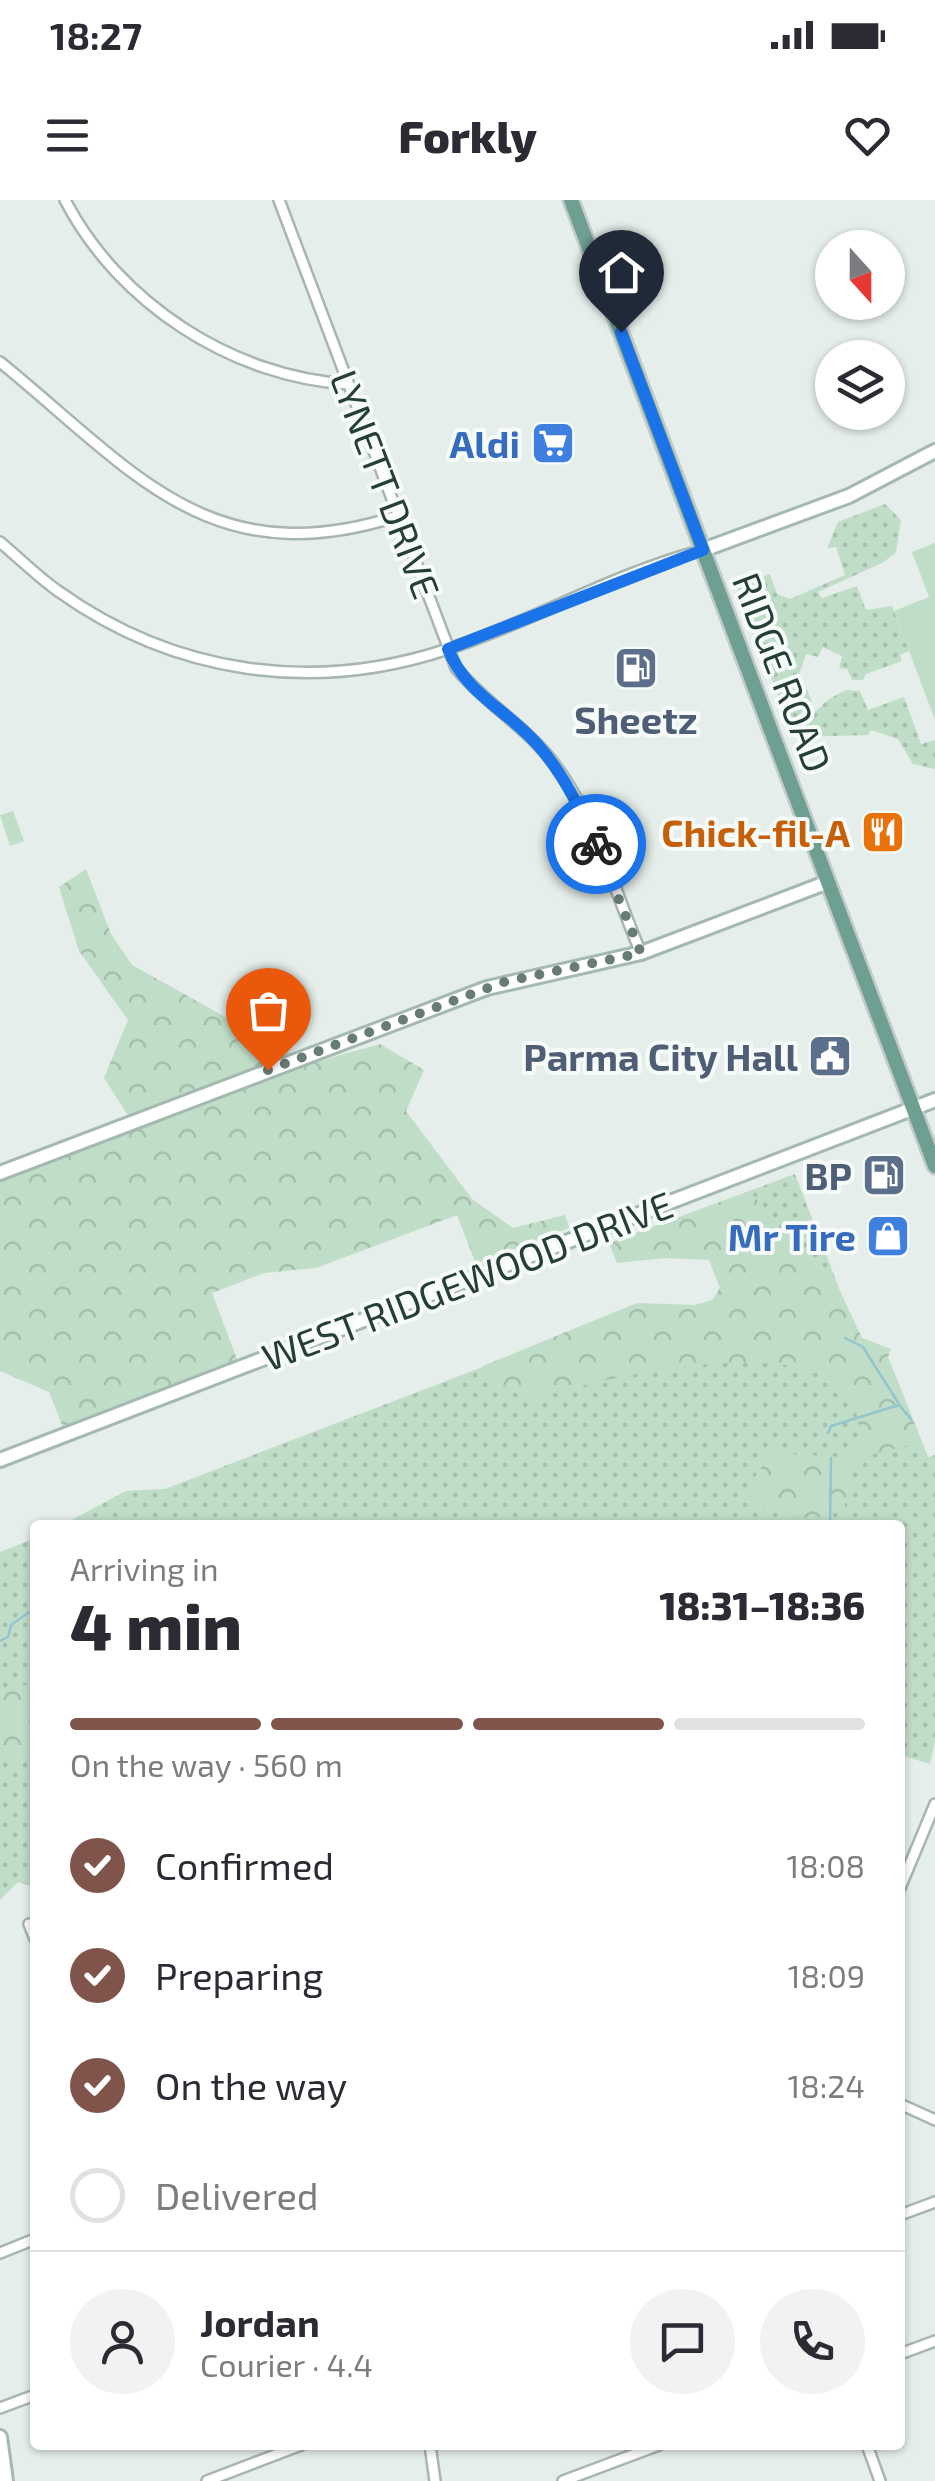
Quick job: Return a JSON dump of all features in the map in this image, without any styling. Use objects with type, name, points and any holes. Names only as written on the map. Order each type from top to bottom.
[{"type":"main road","name":"RIDGE ROAD","points":[[571,200],[935,1166]]},
{"type":"street","points":[[65,200],[118,273],[164,315],[226,355],[302,382],[348,384]]},
{"type":"street","name":"LYNETT DRIVE","points":[[278,200],[456,668],[476,692],[535,742],[576,799],[641,953]]},
{"type":"street","points":[[0,362],[187,511],[226,526],[302,536],[347,532],[398,516]]},
{"type":"street","points":[[1,546],[57,591],[109,623],[182,655],[245,671],[312,675],[380,666],[448,649],[860,492],[935,451]]},
{"type":"street","points":[[0,1173],[487,988],[641,953],[828,882]]},
{"type":"street","name":"WEST RIDGEWOOD DRIVE","points":[[0,1460],[935,1100]]},
{"type":"street","points":[[905,1876],[935,1804]]},
{"type":"street","points":[[905,2106],[933,2115]]},
{"type":"street","points":[[905,2213],[935,2202]]},
{"type":"street","points":[[0,2253],[30,2242]]},
{"type":"street","points":[[905,2352],[935,2341]]},
{"type":"street","points":[[0,2408],[30,2397]]},
{"type":"street","points":[[0,2437],[6,2481]]},
{"type":"street","points":[[207,2481],[288,2450]]},
{"type":"street","points":[[431,2450],[435,2481]]},
{"type":"street","points":[[563,2481],[645,2450]]},
{"type":"street","points":[[870,2450],[880,2481]]},
{"type":"green space","points":[[885,504],[901,520],[896,552],[884,562],[818,592],[822,598],[857,586],[866,610],[892,606],[909,651],[900,655],[902,661],[866,674],[863,680],[852,680],[847,669],[839,668],[842,656],[823,647],[818,657],[806,654],[795,687],[807,689],[812,702],[789,725],[737,586],[770,574],[777,594],[790,599],[845,575],[836,547],[827,548],[838,522]]},
{"type":"green space","points":[[935,543],[935,720],[894,611],[929,597],[912,552]]},
{"type":"green space","points":[[846,690],[860,691],[868,710],[904,697],[921,744],[935,740],[935,769],[913,764],[898,739],[871,730],[868,735],[794,737],[792,733],[829,699]]},
{"type":"green space","points":[[13,811],[24,841],[10,846],[0,815]]},
{"type":"green space","points":[[86,869],[111,934],[132,965],[290,1053],[129,1117],[104,1078],[128,1020],[79,951],[59,887]]},
{"type":"green space","points":[[380,1044],[424,1070],[406,1111],[472,1199],[513,1228],[565,1215],[569,1228],[476,1264],[457,1215],[316,1268],[264,1273],[212,1293],[238,1362],[64,1430],[49,1392],[0,1371],[0,1182],[287,1070]]},
{"type":"green space","points":[[795,1174],[840,1291],[749,1191]]},
{"type":"green space","points":[[749,1191],[840,1291],[862,1338],[891,1349],[888,1357],[922,1442],[873,1454],[855,1464],[844,1509],[820,1517],[797,1517],[762,1506],[750,1500],[748,1487],[771,1453],[842,1457],[857,1447],[853,1404],[826,1377],[783,1365],[729,1363],[614,1379],[532,1399],[488,1378],[483,1366],[637,1303],[695,1305],[712,1300],[720,1288],[709,1260],[666,1258],[617,1263],[609,1243]]},
{"type":"green space","points":[[613,1317],[888,1357],[928,1457],[935,1455],[935,1741],[930,1764],[905,1756],[905,1520],[71,1520],[126,1491],[165,1489]]},
{"type":"green space","points":[[30,1540],[30,1886],[18,1882],[0,1900],[0,1552]]},
{"type":"green space","points":[[30,1684],[30,1752],[0,1763],[0,1691]]},
{"type":"waterway","points":[[845,1338],[863,1347],[899,1404]]},
{"type":"waterway","points":[[828,1433],[831,1426],[899,1405],[911,1419]]},
{"type":"waterway","points":[[830,1520],[831,1458]]},
{"type":"waterway","points":[[0,1641],[8,1637],[11,1625],[30,1612]]},
{"type":"way so far","points":[[268,1070],[504,982],[641,953],[596,844]]},
{"type":"place","name":"Aldi","points":[[553,443]]},
{"type":"place","name":"Sheetz","points":[[636,668]]},
{"type":"place","name":"Chick-fil-A","points":[[883,832]]},
{"type":"place","name":"Parma City Hall","points":[[830,1056]]},
{"type":"place","name":"BP","points":[[884,1175]]},
{"type":"place","name":"Mr Tire","points":[[888,1236]]},
{"type":"route","points":[[596,844],[576,799],[535,742],[476,692],[456,668],[448,649],[703,550],[621,332]]}]
